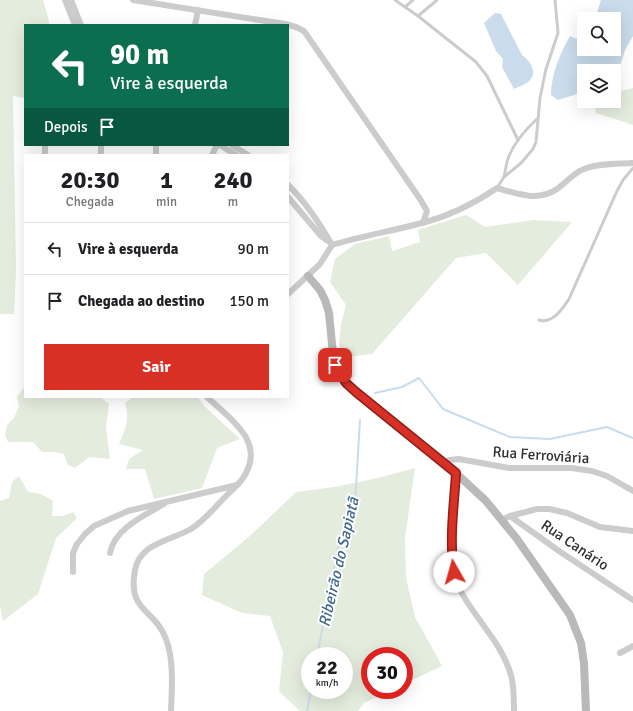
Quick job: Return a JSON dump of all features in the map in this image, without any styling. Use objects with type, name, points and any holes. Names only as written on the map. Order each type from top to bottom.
[{"type":"street","points":[[65,0],[76,23]]},
{"type":"street","points":[[71,0],[76,23]]},
{"type":"street","points":[[133,0],[285,24]]},
{"type":"street","points":[[195,24],[198,10]]},
{"type":"street","points":[[289,25],[304,32],[420,199],[427,211],[423,223]]},
{"type":"street","points":[[222,146],[234,154]]},
{"type":"street","points":[[234,146],[246,154]]},
{"type":"street","points":[[289,293],[320,264],[332,245],[423,223],[467,206],[497,188],[536,197],[546,195],[557,189],[577,173],[585,169],[596,166],[633,163]]},
{"type":"street","points":[[289,186],[310,211],[332,245]]},
{"type":"street","points":[[289,197],[321,236],[332,245]]},
{"type":"street","points":[[308,276],[326,300],[329,312],[335,365],[346,383],[444,462],[486,501],[521,545],[570,615],[574,622],[581,644],[586,711]]},
{"type":"street","points":[[171,711],[171,666],[169,649],[166,638],[161,629],[140,606],[135,597],[135,570],[143,552],[151,546],[182,534],[200,523],[237,486],[246,474],[250,463],[251,452],[247,438],[241,429],[208,398]]},
{"type":"street","name":"Rua Ferroviária","points":[[444,462],[459,459],[509,468],[571,468],[592,471],[607,476],[633,491]]},
{"type":"street","points":[[456,473],[451,533],[454,572],[459,588],[496,642],[504,657],[511,676],[514,711]]},
{"type":"street","points":[[73,572],[73,553],[77,544],[94,526],[128,511],[237,486]]},
{"type":"street","points":[[110,553],[112,541],[120,533],[137,520],[171,501]]},
{"type":"street","points":[[502,520],[510,516],[537,509],[549,509],[567,513],[600,527],[633,532]]},
{"type":"street","name":"Rua Canário","points":[[510,516],[633,600]]},
{"type":"street","points":[[620,653],[633,646]]},
{"type":"lane","points":[[395,0],[418,16],[476,62],[487,76],[518,140]]},
{"type":"lane","points":[[405,7],[413,0]]},
{"type":"lane","points":[[418,16],[437,0]]},
{"type":"lane","points":[[497,188],[504,177],[533,149],[536,142],[540,98],[546,69],[558,33],[555,0]]},
{"type":"lane","points":[[504,177],[509,157],[518,140],[527,128],[538,118]]},
{"type":"lane","points":[[539,320],[543,321],[552,318],[560,312],[569,299],[617,191],[623,180],[633,168]]},
{"type":"green space","points":[[0,0],[43,0],[49,24],[24,24],[24,98],[13,96],[16,270],[14,314],[0,314]]},
{"type":"green space","points":[[633,88],[633,125],[596,113],[595,108],[621,108],[621,91]]},
{"type":"green space","points":[[466,215],[485,227],[533,220],[572,222],[518,285],[486,253],[456,258],[372,354],[345,357],[339,345],[341,324],[346,305],[330,282],[335,259],[355,244],[389,236],[392,251],[420,242],[418,230]]},
{"type":"green space","points":[[24,387],[24,398],[101,398],[109,404],[106,427],[110,459],[89,457],[75,468],[68,465],[64,454],[42,452],[33,442],[8,442],[5,435],[7,425],[14,418],[19,406],[17,397]]},
{"type":"green space","points":[[132,398],[199,398],[204,406],[240,439],[217,448],[202,488],[154,499],[145,469],[126,469],[129,459],[143,450],[119,444],[124,433],[127,419],[125,403]]},
{"type":"green space","points":[[415,468],[405,538],[406,578],[415,617],[442,666],[413,680],[413,647],[361,647],[361,699],[372,699],[364,703],[358,711],[300,711],[279,691],[283,652],[270,616],[242,613],[202,595],[204,574],[251,535],[296,492],[335,487]]},
{"type":"green space","points":[[19,476],[28,492],[41,494],[53,501],[52,516],[63,516],[73,512],[77,518],[56,538],[38,594],[3,621],[0,606],[0,501],[9,498],[12,482]]},
{"type":"water","points":[[601,0],[633,0],[633,36],[625,50],[621,64],[577,64],[577,94],[558,100],[551,95],[551,87],[554,72],[570,36],[577,39],[577,56],[621,56],[621,12],[597,12]]},
{"type":"water","points":[[495,13],[501,14],[522,55],[528,60],[533,71],[531,79],[514,89],[502,67],[503,59],[496,51],[484,23]]},
{"type":"waterway","points":[[375,393],[402,387],[419,378],[443,409],[510,437],[550,439],[607,427],[633,438]]},
{"type":"waterway","name":"Ribeirão do Sapiatã","points":[[319,647],[339,544],[355,504],[360,420]]},
{"type":"waterway","name":"Ribeirão do Sapiatã","points":[[307,711],[309,699]]},
{"type":"route","points":[[335,365],[346,383],[356,392],[456,473],[451,533],[454,572]]}]
